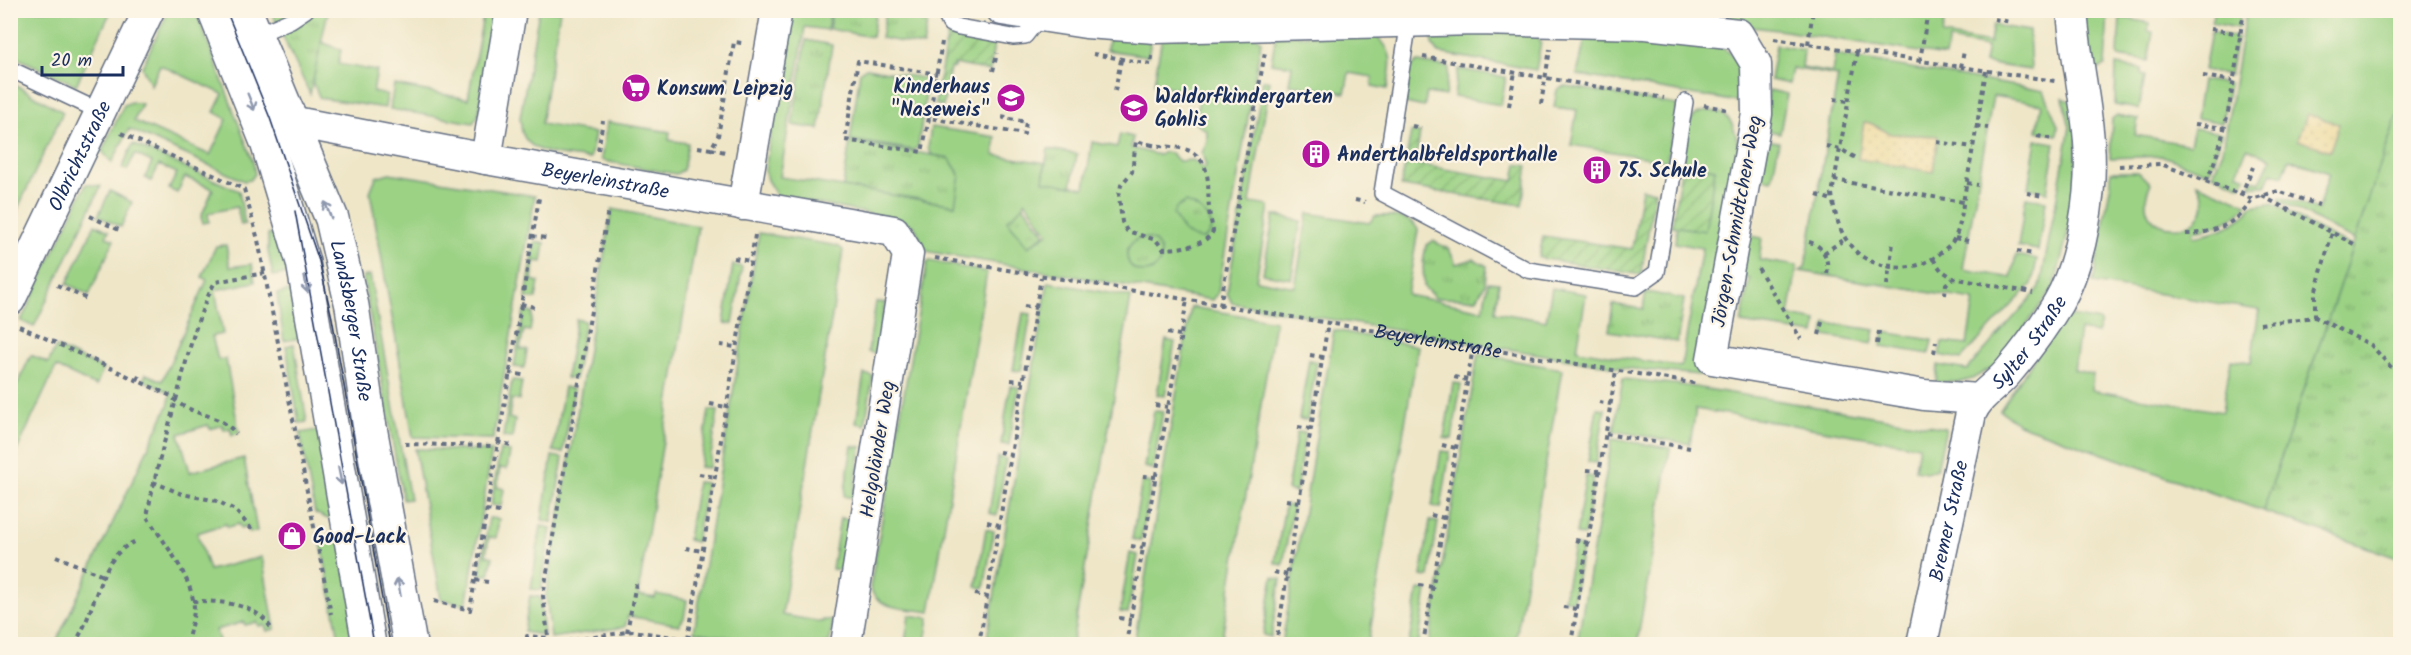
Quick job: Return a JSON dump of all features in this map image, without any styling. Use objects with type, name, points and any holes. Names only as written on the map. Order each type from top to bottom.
[{"type":"street","name":"Olbrichtstraße","points":[[10,300],[149,10]]},
{"type":"street","name":"Landsberger Straße","points":[[214,10],[243,31],[290,121],[332,219],[345,272],[410,645]]},
{"type":"street","points":[[486,159],[511,10]]},
{"type":"street","points":[[749,217],[777,10]]},
{"type":"street","points":[[1002,10],[1040,17],[1156,28],[1262,26],[1408,33],[1554,21],[1646,24],[1738,34]]},
{"type":"street","name":"Sylter Straße","points":[[1710,372],[1978,399],[2012,367],[2060,300],[2080,241],[2089,179],[2089,143],[2072,10]]},
{"type":"street","name":"Landsberger Straße","points":[[243,31],[267,142],[303,262],[369,645]]},
{"type":"street","name":"Jörgen-Schmidtchen-Weg","points":[[1710,372],[1756,114],[1756,64],[1738,34]]},
{"type":"street","name":"Beyerleinstraße","points":[[290,121],[486,159],[749,217],[894,231],[917,255]]},
{"type":"street","name":"Helgoländer Weg","points":[[846,645],[917,255]]},
{"type":"street","name":"Bremer Straße","points":[[1922,645],[1967,428],[1978,399]]},
{"type":"lane","points":[[243,31],[291,20],[306,10]]},
{"type":"lane","points":[[944,14],[950,24],[1012,37],[1025,36],[1040,17]]},
{"type":"lane","points":[[1408,33],[1382,193],[1528,270],[1636,287],[1657,272],[1685,102]]},
{"type":"lane","points":[[10,69],[99,117]]},
{"type":"path","points":[[1808,44],[1813,10]]},
{"type":"path","points":[[1920,62],[1928,10]]},
{"type":"path","points":[[2206,181],[2217,159],[2225,128],[2244,10]]},
{"type":"path","points":[[937,74],[858,61],[844,140],[922,152],[937,74],[944,14]]},
{"type":"path","points":[[1994,19],[2011,22]]},
{"type":"path","points":[[1541,104],[1554,21]]},
{"type":"path","points":[[1220,306],[1266,50],[1262,26]]},
{"type":"path","points":[[2211,29],[2240,34]]},
{"type":"path","points":[[1408,33],[1412,55],[1756,114]]},
{"type":"path","points":[[1738,34],[1920,62],[2081,83]]},
{"type":"path","points":[[698,147],[711,149],[718,136],[734,42],[745,44]]},
{"type":"path","points":[[1961,67],[1964,51]]},
{"type":"path","points":[[1857,52],[1832,200],[1838,225],[1845,238],[1860,255],[1871,262],[1889,268],[1911,267],[1933,259],[1955,238],[1986,71]]},
{"type":"path","points":[[993,71],[996,58]]},
{"type":"path","points":[[1115,91],[1121,60]]},
{"type":"path","points":[[1509,106],[1515,72]]},
{"type":"path","points":[[2203,76],[2232,81]]},
{"type":"path","points":[[1834,99],[1848,101]]},
{"type":"path","points":[[929,118],[1024,134],[1026,122],[1004,118],[1005,113]]},
{"type":"path","points":[[99,117],[243,189],[265,273],[332,621]]},
{"type":"path","points":[[598,154],[603,121]]},
{"type":"path","points":[[2195,124],[2225,128]]},
{"type":"path","points":[[1976,126],[1988,128]]},
{"type":"path","points":[[2037,136],[2053,139]]},
{"type":"path","points":[[1136,141],[1153,142],[1195,154],[1202,164],[1210,186],[1208,206],[1213,231],[1210,236],[1187,247],[1163,249],[1156,240],[1127,231],[1122,222],[1121,185],[1132,172],[1136,141]]},
{"type":"path","points":[[1937,142],[1973,147]]},
{"type":"path","points":[[1826,146],[1840,149],[1858,159]]},
{"type":"path","points":[[2109,166],[2161,164],[2252,199]]},
{"type":"path","points":[[2241,195],[2253,167]]},
{"type":"path","points":[[1834,180],[1963,202]]},
{"type":"path","points":[[1967,183],[1978,185]]},
{"type":"path","points":[[2186,234],[2213,230],[2246,212],[2252,199],[2278,191],[2319,206]]},
{"type":"path","points":[[434,601],[470,610],[540,192]]},
{"type":"path","points":[[2027,193],[2043,196]]},
{"type":"path","points":[[1817,195],[1832,200]]},
{"type":"path","points":[[2261,195],[2354,244]]},
{"type":"path","points":[[549,642],[543,596],[609,203]]},
{"type":"path","points":[[90,216],[119,230]]},
{"type":"path","points":[[688,639],[750,261],[749,217]]},
{"type":"path","points":[[1735,232],[1802,339]]},
{"type":"path","points":[[2315,317],[2315,294],[2332,233]]},
{"type":"path","points":[[532,236],[546,238]]},
{"type":"path","points":[[1824,253],[1845,238]]},
{"type":"path","points":[[1955,238],[1968,241]]},
{"type":"path","points":[[1809,242],[1816,244],[1824,253],[1829,263],[1827,275]]},
{"type":"path","points":[[1887,285],[1893,243]]},
{"type":"path","points":[[2017,251],[2033,254]]},
{"type":"path","name":"Beyerleinstraße","points":[[917,255],[1616,371],[1710,372]]},
{"type":"path","points":[[734,258],[750,261]]},
{"type":"path","points":[[1933,259],[1941,270],[1953,278],[2060,300]]},
{"type":"path","points":[[188,645],[194,609],[193,601],[186,579],[147,517],[153,482],[195,327],[215,282],[265,273]]},
{"type":"path","points":[[979,645],[1041,277]]},
{"type":"path","points":[[1945,295],[1946,284],[1953,278]]},
{"type":"path","points":[[57,285],[87,299]]},
{"type":"path","points":[[1126,645],[1187,300]]},
{"type":"path","points":[[521,304],[534,307]]},
{"type":"path","points":[[1024,306],[1036,308]]},
{"type":"path","points":[[2260,324],[2315,317],[2371,345],[2400,377]]},
{"type":"path","points":[[10,322],[171,396],[176,402],[193,412],[224,422],[236,434]]},
{"type":"path","points":[[1819,335],[1822,322]]},
{"type":"path","points":[[1276,645],[1328,323]]},
{"type":"path","points":[[1877,344],[1879,331]]},
{"type":"path","points":[[1167,333],[1180,335]]},
{"type":"path","points":[[1934,353],[1936,341]]},
{"type":"path","points":[[720,345],[736,347]]},
{"type":"path","points":[[1423,645],[1473,347]]},
{"type":"path","points":[[1310,355],[1323,357]]},
{"type":"path","points":[[1570,645],[1616,371]]},
{"type":"path","points":[[137,380],[141,372]]},
{"type":"path","points":[[509,373],[523,375]]},
{"type":"path","points":[[1454,377],[1467,380]]},
{"type":"path","points":[[1011,380],[1023,381]]},
{"type":"path","points":[[1599,402],[1611,404]]},
{"type":"path","points":[[710,404],[726,407]]},
{"type":"path","points":[[1155,405],[1168,407]]},
{"type":"path","points":[[1298,427],[1311,429]]},
{"type":"path","points":[[1606,434],[1690,448]]},
{"type":"path","points":[[405,444],[512,445]]},
{"type":"path","points":[[1442,445],[1456,448]]},
{"type":"path","points":[[999,452],[1011,454]]},
{"type":"path","points":[[1587,470],[1599,471]]},
{"type":"path","points":[[699,474],[715,477]]},
{"type":"path","points":[[1143,476],[1156,477]]},
{"type":"path","points":[[153,482],[182,494],[217,501],[236,510],[254,532]]},
{"type":"path","points":[[1286,500],[1299,502]]},
{"type":"path","points":[[486,510],[500,512]]},
{"type":"path","points":[[1431,515],[1444,518]]},
{"type":"path","points":[[987,522],[999,525]]},
{"type":"path","points":[[1575,540],[1587,543]]},
{"type":"path","points":[[74,645],[87,621],[103,576],[116,553],[124,546],[136,541]]},
{"type":"path","points":[[1131,546],[1143,548]]},
{"type":"path","points":[[686,548],[702,551]]},
{"type":"path","points":[[56,556],[103,576]]},
{"type":"path","points":[[1274,572],[1287,575]]},
{"type":"path","points":[[475,580],[488,582]]},
{"type":"path","points":[[627,632],[636,583],[639,584]]},
{"type":"path","points":[[1419,585],[1433,587]]},
{"type":"path","points":[[975,594],[987,597]]},
{"type":"path","points":[[193,601],[213,601],[257,612],[266,619],[272,630]]},
{"type":"path","points":[[1563,607],[1577,609]]},
{"type":"path","points":[[1119,618],[1131,620]]},
{"type":"path","points":[[527,639],[527,636],[549,642],[633,631],[720,645]]},
{"type":"path","points":[[1067,645],[1068,638],[1073,639]]},
{"type":"green space","points":[[11,10],[111,11],[76,85],[11,55]]},
{"type":"green space","points":[[169,10],[196,11],[253,162],[255,174],[250,180],[244,181],[129,129],[112,163],[102,151],[124,105],[131,102],[142,104],[134,121],[210,155],[227,119],[214,112],[223,94],[160,65],[151,85],[142,67]]},
{"type":"green space","points":[[886,10],[928,18],[923,46],[881,38]]},
{"type":"green space","points":[[271,11],[328,11],[310,94]]},
{"type":"green space","points":[[484,11],[499,11],[478,116],[473,123],[390,109],[394,85],[468,99]]},
{"type":"green space","points":[[539,11],[560,11],[541,124],[595,133],[590,159],[542,150],[526,140],[522,132],[520,118]]},
{"type":"green space","points":[[793,11],[831,11],[827,30],[805,27],[780,177],[955,205],[949,158],[932,155],[928,148],[931,127],[996,137],[994,155],[1045,163],[1043,181],[1085,188],[1092,142],[1117,147],[1120,134],[1133,137],[1131,148],[1159,155],[1165,152],[1171,153],[1179,161],[1193,160],[1204,169],[1206,166],[1202,153],[1207,142],[1207,131],[1195,123],[1200,93],[1154,84],[1162,37],[1256,36],[1261,41],[1218,293],[1212,300],[931,252],[925,250],[915,227],[902,220],[777,196],[767,180],[765,171],[785,37]],"holes":[[[1025,201],[1048,233],[1028,247],[1007,220],[1024,206]]]},
{"type":"green space","points":[[832,11],[876,11],[872,37],[829,29]]},
{"type":"green space","points":[[1721,11],[1946,11],[1942,35],[1990,43],[1993,25],[2029,31],[2031,70],[1984,63],[1987,47],[1949,40],[1945,56],[1719,23]]},
{"type":"green space","points":[[2100,11],[2108,11],[2105,65],[2090,71],[2083,16],[2100,16]]},
{"type":"green space","points":[[2215,11],[2241,11],[2238,28],[2212,23]]},
{"type":"green space","points":[[2246,11],[2400,11],[2400,107],[2355,241],[2279,200],[2281,197],[2318,210],[2329,173],[2289,159],[2283,176],[2272,172],[2266,186],[2250,186],[2253,180],[2260,182],[2271,158],[2247,148],[2237,173],[2246,177],[2241,186],[2213,174],[2223,150]]},
{"type":"green space","points":[[2120,17],[2149,23],[2148,31],[2153,32],[2148,61],[2118,56]]},
{"type":"green space","points":[[955,30],[995,36],[990,71],[954,64],[954,68],[950,68],[943,106],[935,104],[947,37]]},
{"type":"green space","points":[[1587,30],[1715,42],[1738,60],[1743,72],[1745,103],[1577,75]]},
{"type":"green space","points":[[1437,32],[1535,32],[1541,42],[1536,70],[1439,53],[1432,44],[1432,37]]},
{"type":"green space","points":[[2211,32],[2237,37],[2230,75],[2204,70]]},
{"type":"green space","points":[[291,34],[312,38],[341,50],[338,64],[377,71],[373,92],[387,95],[385,108],[320,98],[304,64],[292,57],[283,36]]},
{"type":"green space","points":[[1119,34],[1147,37],[1150,45],[1148,56],[1107,50],[1108,40]]},
{"type":"green space","points":[[1276,35],[1377,36],[1390,54],[1391,66],[1387,89],[1372,86],[1373,77],[1349,73],[1345,93],[1289,84],[1292,66],[1271,63]]},
{"type":"green space","points":[[806,40],[832,45],[819,129],[792,125]]},
{"type":"green space","points":[[1776,45],[1804,50],[1802,68],[1832,73],[1835,55],[2044,91],[2058,126],[2057,135],[2037,131],[2042,104],[1993,96],[1963,269],[2011,278],[2016,255],[2037,259],[2032,284],[1961,359],[1939,355],[1942,342],[1967,345],[1974,300],[1800,271],[1805,268],[1838,76],[1792,68],[1789,84],[1770,80]]},
{"type":"green space","points":[[1418,62],[1449,67],[1445,96],[1427,93],[1424,107],[1405,103],[1410,68]]},
{"type":"green space","points":[[2116,65],[2141,69],[2141,75],[2145,76],[2139,109],[2115,105]]},
{"type":"green space","points":[[866,68],[928,79],[918,147],[914,150],[850,140],[860,72]]},
{"type":"green space","points":[[1458,69],[1506,77],[1501,105],[1454,97]]},
{"type":"green space","points":[[1263,80],[1270,81],[1250,203],[1269,206],[1256,280],[1295,287],[1308,213],[1369,223],[1375,216],[1399,217],[1411,221],[1418,230],[1407,295],[1483,310],[1488,282],[1499,283],[1495,312],[1546,321],[1552,288],[1586,294],[1577,350],[1681,367],[1702,248],[1675,243],[1677,226],[1715,169],[1682,164],[1685,136],[1690,121],[1699,113],[1711,111],[1727,117],[1733,125],[1739,150],[1699,375],[1623,368],[1232,303],[1227,293]]},
{"type":"green space","points":[[2202,80],[2229,84],[2222,123],[2196,118]]},
{"type":"green space","points":[[14,84],[63,112],[11,223],[10,92]]},
{"type":"green space","points":[[1566,86],[1677,105],[1667,161],[1571,145],[1577,110],[1554,107],[1557,90]]},
{"type":"green space","points":[[1769,90],[1787,94],[1780,133],[1763,130]]},
{"type":"green space","points":[[2063,98],[2074,103],[2077,128],[2075,205],[2054,287],[1997,365],[1972,379],[1961,382],[1936,382],[1938,365],[1967,370],[2040,288],[2070,127]]},
{"type":"green space","points":[[2400,107],[2400,559],[2263,511]]},
{"type":"green space","points":[[2117,115],[2138,119],[2135,135],[2190,145],[2194,128],[2221,133],[2215,159],[2208,173],[2163,156],[2110,158],[2112,119]]},
{"type":"green space","points":[[607,122],[670,132],[669,140],[688,143],[683,170],[676,174],[604,161],[601,159]]},
{"type":"green space","points":[[1411,132],[1420,133],[1415,164],[1514,181],[1517,164],[1528,166],[1522,205],[1401,186]]},
{"type":"green space","points":[[1761,139],[1779,142],[1772,180],[1754,177]]},
{"type":"green space","points":[[2036,140],[2055,143],[2047,192],[2028,188]]},
{"type":"green space","points":[[850,141],[949,158],[960,175],[955,205],[843,187]]},
{"type":"green space","points":[[133,144],[239,191],[245,224],[241,225],[237,207],[208,213],[209,222],[203,223],[201,217],[213,189],[185,177],[177,193],[169,189],[177,173],[159,165],[151,181],[145,178],[152,162],[135,154],[127,170],[122,168]]},
{"type":"green space","points":[[1048,149],[1077,154],[1071,186],[1043,181]]},
{"type":"green space","points":[[1682,164],[1715,169],[1705,231],[1672,226]]},
{"type":"green space","points":[[2111,172],[2137,172],[2151,183],[2146,203],[2151,217],[2162,225],[2176,227],[2190,224],[2200,215],[2204,202],[2197,183],[2247,204],[2238,214],[2223,222],[2193,231],[2194,236],[2210,233],[2234,223],[2252,206],[2271,203],[2353,247],[2263,511],[2019,424],[2000,410],[2060,320],[2071,316],[2101,323],[2097,333],[2080,330],[2074,370],[2093,374],[2091,390],[2222,412],[2231,360],[2251,362],[2259,310],[2093,283]]},
{"type":"green space","points":[[389,173],[535,196],[493,439],[413,437],[370,192],[376,177]]},
{"type":"green space","points":[[86,184],[101,186],[34,327],[21,321]]},
{"type":"green space","points":[[1642,189],[1655,191],[1641,275],[1539,258],[1543,236],[1632,249]]},
{"type":"green space","points":[[110,191],[132,202],[121,227],[98,216]]},
{"type":"green space","points":[[2026,197],[2046,201],[2038,250],[2018,246]]},
{"type":"green space","points":[[1186,202],[1198,208],[1211,223],[1209,234],[1203,239],[1188,234],[1181,228],[1173,214],[1176,208]]},
{"type":"green space","points":[[1024,206],[1045,234],[1028,247],[1007,220]]},
{"type":"green space","points":[[612,209],[698,226],[638,595],[655,598],[656,594],[687,600],[684,618],[679,625],[628,616],[625,627],[551,638],[546,595]]},
{"type":"green space","points":[[1274,215],[1301,221],[1291,279],[1263,274]]},
{"type":"green space","points":[[95,224],[109,231],[106,237],[114,240],[89,295],[67,284]]},
{"type":"green space","points":[[286,228],[299,272],[273,276],[268,251],[268,235]]},
{"type":"green space","points":[[759,233],[838,246],[843,250],[782,615],[822,622],[823,620],[833,621],[829,644],[774,644],[694,632]]},
{"type":"green space","points":[[1745,235],[1762,238],[1759,260],[1797,266],[1789,316],[1817,321],[1815,334],[1741,323],[1750,279],[1738,276]]},
{"type":"green space","points":[[1144,238],[1156,243],[1161,255],[1156,267],[1144,272],[1132,267],[1127,255],[1132,243]]},
{"type":"green space","points":[[1433,241],[1449,249],[1456,264],[1474,259],[1487,266],[1485,284],[1477,299],[1435,298],[1424,287],[1423,263],[1426,245]]},
{"type":"green space","points":[[535,242],[545,243],[542,262],[535,261],[532,280],[539,282],[536,299],[526,298]]},
{"type":"green space","points":[[226,245],[230,267],[252,264],[255,282],[215,290],[223,334],[212,336],[218,360],[226,359],[239,433],[232,435],[230,428],[224,430],[222,425],[210,429],[208,425],[179,434],[190,472],[244,458],[257,531],[250,533],[247,526],[240,528],[239,524],[228,527],[226,524],[197,533],[209,570],[262,557],[275,629],[267,631],[265,625],[259,626],[257,622],[245,625],[244,622],[216,630],[220,644],[55,644],[168,406],[171,393],[143,380],[146,374],[162,381],[207,280],[202,277],[216,246]]},
{"type":"green space","points":[[930,261],[987,272],[930,612],[887,605],[874,595],[870,588],[927,263]]},
{"type":"green space","points":[[733,265],[742,267],[733,324],[724,323]]},
{"type":"green space","points":[[370,275],[410,499],[403,500],[363,277]]},
{"type":"green space","points":[[1048,282],[1131,297],[1072,644],[986,644]]},
{"type":"green space","points":[[293,290],[302,338],[284,341],[277,294]]},
{"type":"green space","points":[[1646,292],[1684,299],[1677,342],[1609,331],[1613,304],[1643,309]]},
{"type":"green space","points":[[876,302],[885,303],[877,354],[868,352]]},
{"type":"green space","points":[[1191,307],[1275,321],[1221,644],[1134,644]]},
{"type":"green space","points":[[524,311],[533,313],[530,331],[524,330],[520,349],[527,350],[524,368],[514,367]]},
{"type":"green space","points":[[1023,313],[1031,314],[1021,371],[1013,370]]},
{"type":"green space","points":[[576,319],[585,321],[575,379],[566,378]]},
{"type":"green space","points":[[1826,323],[1875,330],[1872,344],[1824,336]]},
{"type":"green space","points":[[1334,330],[1418,346],[1368,644],[1282,644]]},
{"type":"green space","points":[[1884,332],[1932,340],[1929,354],[1881,346]]},
{"type":"green space","points":[[1166,340],[1175,342],[1165,396],[1157,395]]},
{"type":"green space","points":[[294,344],[307,422],[299,423],[286,346]]},
{"type":"green space","points":[[56,347],[103,369],[96,386],[56,367],[11,463],[11,398],[31,355],[48,363]]},
{"type":"green space","points":[[1478,354],[1562,369],[1515,644],[1429,644]]},
{"type":"green space","points":[[1309,360],[1317,362],[1307,420],[1299,419]]},
{"type":"green space","points":[[864,374],[873,376],[865,425],[856,423]]},
{"type":"green space","points":[[1623,379],[1682,385],[1946,428],[1937,469],[1926,472],[1915,470],[1919,446],[1696,409],[1690,444],[1614,431]]},
{"type":"green space","points":[[512,380],[522,381],[519,400],[512,399],[509,418],[515,420],[512,438],[503,437]]},
{"type":"green space","points":[[1453,383],[1461,384],[1452,439],[1444,438]]},
{"type":"green space","points":[[1010,386],[1019,387],[1009,445],[1001,444]]},
{"type":"green space","points":[[564,387],[574,389],[563,453],[553,451]]},
{"type":"green space","points":[[1597,408],[1605,409],[1596,463],[1588,462]]},
{"type":"green space","points":[[709,410],[718,411],[709,468],[700,467]]},
{"type":"green space","points":[[1154,411],[1163,412],[1153,469],[1144,467]]},
{"type":"green space","points":[[318,430],[332,517],[328,519],[315,513],[300,433]]},
{"type":"green space","points":[[1297,432],[1305,433],[1296,492],[1287,490]]},
{"type":"green space","points":[[1612,439],[1670,448],[1637,644],[1577,644]]},
{"type":"green space","points":[[852,446],[861,447],[853,498],[844,496]]},
{"type":"green space","points":[[415,449],[492,451],[466,605],[441,599]]},
{"type":"green space","points":[[500,450],[510,452],[507,469],[500,468],[497,487],[504,489],[501,506],[491,505]]},
{"type":"green space","points":[[1441,451],[1450,452],[1441,508],[1432,506]]},
{"type":"green space","points":[[552,456],[563,458],[552,522],[542,520]]},
{"type":"green space","points":[[998,457],[1006,459],[997,515],[989,513]]},
{"type":"green space","points":[[1586,476],[1594,477],[1584,535],[1576,534]]},
{"type":"green space","points":[[1142,481],[1151,483],[1141,541],[1132,539]]},
{"type":"green space","points":[[697,482],[706,483],[696,542],[688,540]]},
{"type":"green space","points":[[1285,505],[1293,506],[1283,565],[1275,563]]},
{"type":"green space","points":[[489,518],[499,519],[496,538],[489,537],[486,555],[493,557],[489,575],[480,574]]},
{"type":"green space","points":[[840,518],[850,520],[841,570],[832,569]]},
{"type":"green space","points":[[1430,521],[1438,522],[1429,577],[1421,576]]},
{"type":"green space","points":[[541,526],[551,528],[541,590],[531,589]]},
{"type":"green space","points":[[986,529],[994,531],[984,588],[976,587]]},
{"type":"green space","points":[[348,538],[365,644],[340,644],[321,542]]},
{"type":"green space","points":[[1574,546],[1582,547],[1573,601],[1564,599]]},
{"type":"green space","points":[[1130,553],[1138,555],[1128,613],[1120,612]]},
{"type":"green space","points":[[1273,577],[1281,579],[1271,637],[1263,635]]},
{"type":"green space","points":[[1418,590],[1427,591],[1418,644],[1409,643]]},
{"type":"green space","points":[[530,596],[540,597],[544,635],[524,632]]},
{"type":"green space","points":[[909,615],[929,618],[925,642],[937,644],[905,644]]},
{"type":"sand","points":[[2307,114],[2339,124],[2330,151],[2298,140]]},
{"type":"sand","points":[[1864,122],[1891,134],[1938,136],[1933,172],[1858,159]]},
{"type":"tram line","points":[[226,10],[270,118],[319,261],[332,318],[390,644]]},
{"type":"tram line","points":[[295,211],[374,644]]},
{"type":"place","name":"Konsum Leipzig","points":[[636,88]]},
{"type":"place","name":"Kinderhaus \"Naseweis\"","points":[[1011,98]]},
{"type":"place","name":"Waldorfkindergarten Gohlis","points":[[1134,108]]},
{"type":"place","name":"Anderthalbfeldsporthalle","points":[[1316,154]]},
{"type":"place","name":"75. Schule","points":[[1597,170]]},
{"type":"place","name":"Good-Lack","points":[[292,536]]}]
